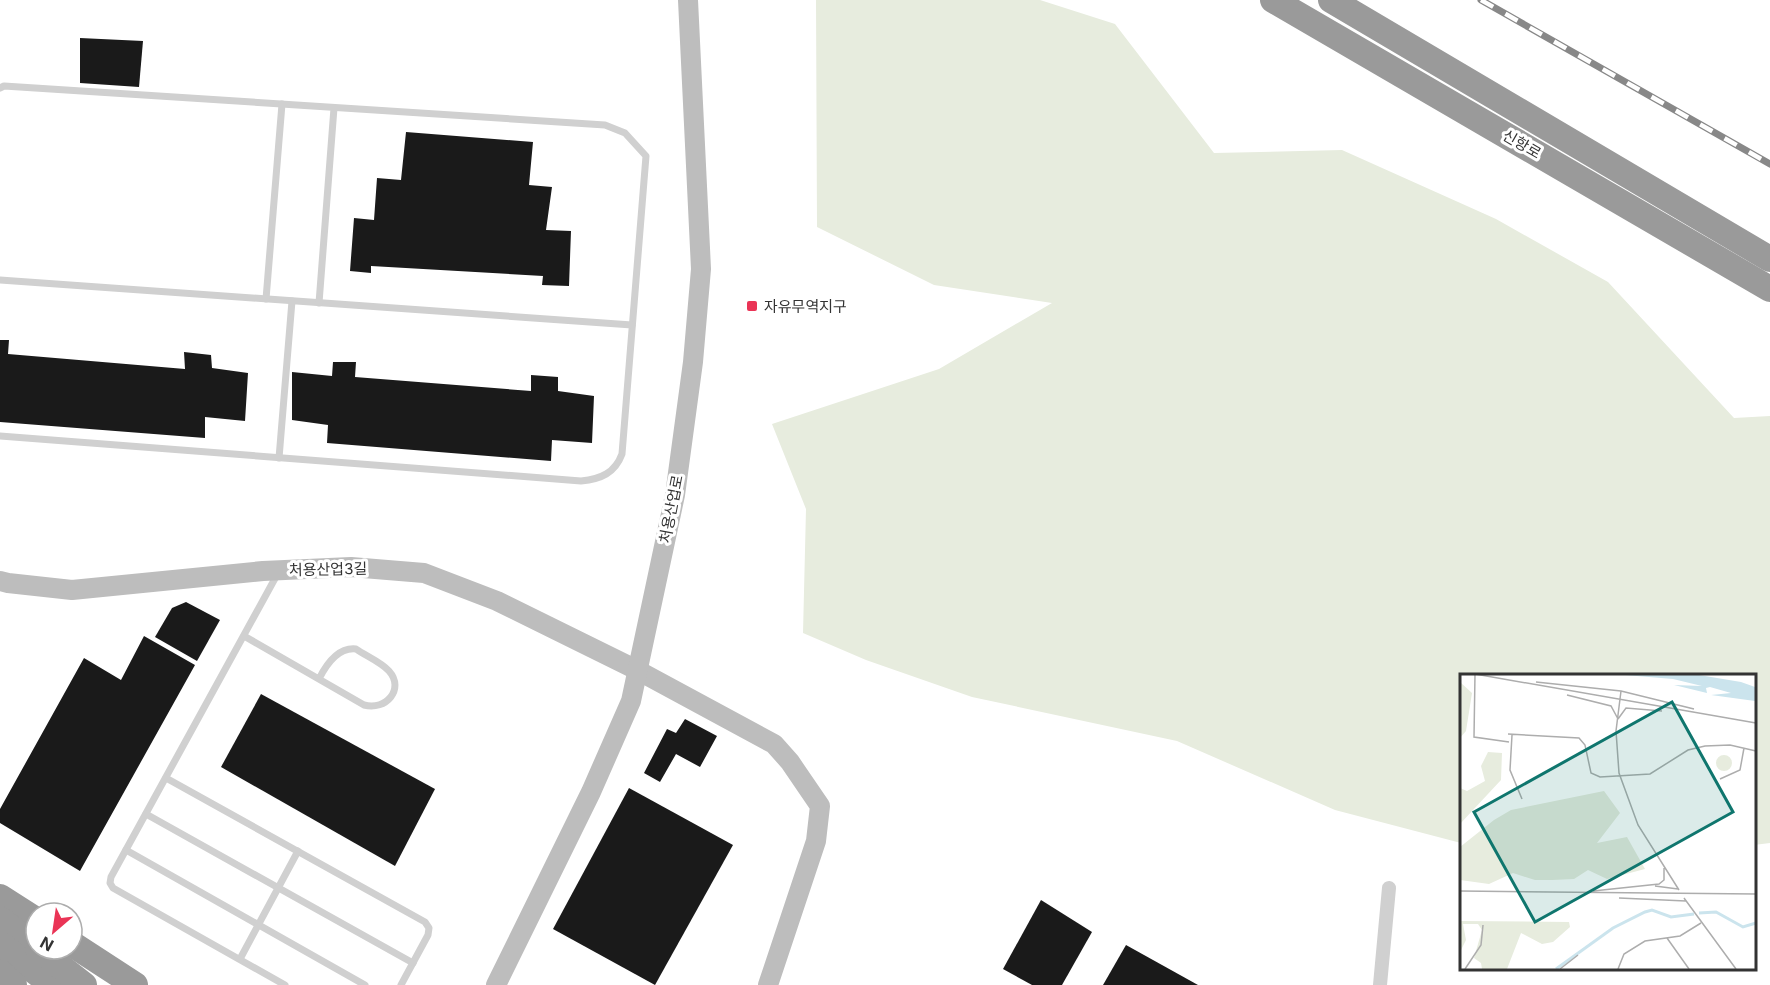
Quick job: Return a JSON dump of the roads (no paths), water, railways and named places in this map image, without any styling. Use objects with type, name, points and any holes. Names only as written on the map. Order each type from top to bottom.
[{"type":"highway","name":"신항로","points":[[1273,0],[1770,289]]},
{"type":"highway","name":"신항로","points":[[1331,0],[1770,259]]},
{"type":"highway","points":[[0,897],[24,912]]},
{"type":"highway","points":[[0,919],[24,938]]},
{"type":"highway","points":[[0,944],[52,985]]},
{"type":"highway","points":[[84,952],[135,985]]},
{"type":"highway","points":[[54,961],[84,985]]},
{"type":"highway","points":[[0,972],[14,985]]},
{"type":"street","name":"처용산업로","points":[[496,985],[591,792],[631,701],[675,495],[693,362],[701,269],[688,0]]},
{"type":"street","name":"처용산업3길","points":[[0,581],[8,584],[72,590],[279,570],[351,567],[424,573],[496,601],[637,669],[774,744],[790,762],[820,806],[816,841],[768,985]]},
{"type":"street","points":[[1380,985],[1389,888]]},
{"type":"lane","points":[[0,88],[4,86],[605,125],[626,133],[645,156],[622,454],[618,464],[610,472],[597,479],[581,481],[0,436]]},
{"type":"lane","points":[[266,299],[282,104]]},
{"type":"lane","points":[[319,303],[334,108]]},
{"type":"lane","points":[[0,280],[632,325]]},
{"type":"lane","points":[[279,458],[292,301]]},
{"type":"lane","points":[[279,570],[111,877],[110,883],[113,888],[285,985]]},
{"type":"lane","points":[[244,636],[364,705],[372,707],[385,703],[395,686],[387,668],[350,648],[335,656],[319,679]]},
{"type":"lane","points":[[166,778],[425,922],[429,928],[428,935],[401,985]]},
{"type":"lane","points":[[146,814],[413,963]]},
{"type":"lane","points":[[126,850],[365,985]]},
{"type":"lane","points":[[240,959],[298,851]]},
{"type":"railway","points":[[1481,0],[1770,164]]},
{"type":"place","name":"자유무역지구","points":[[752,306]]}]
